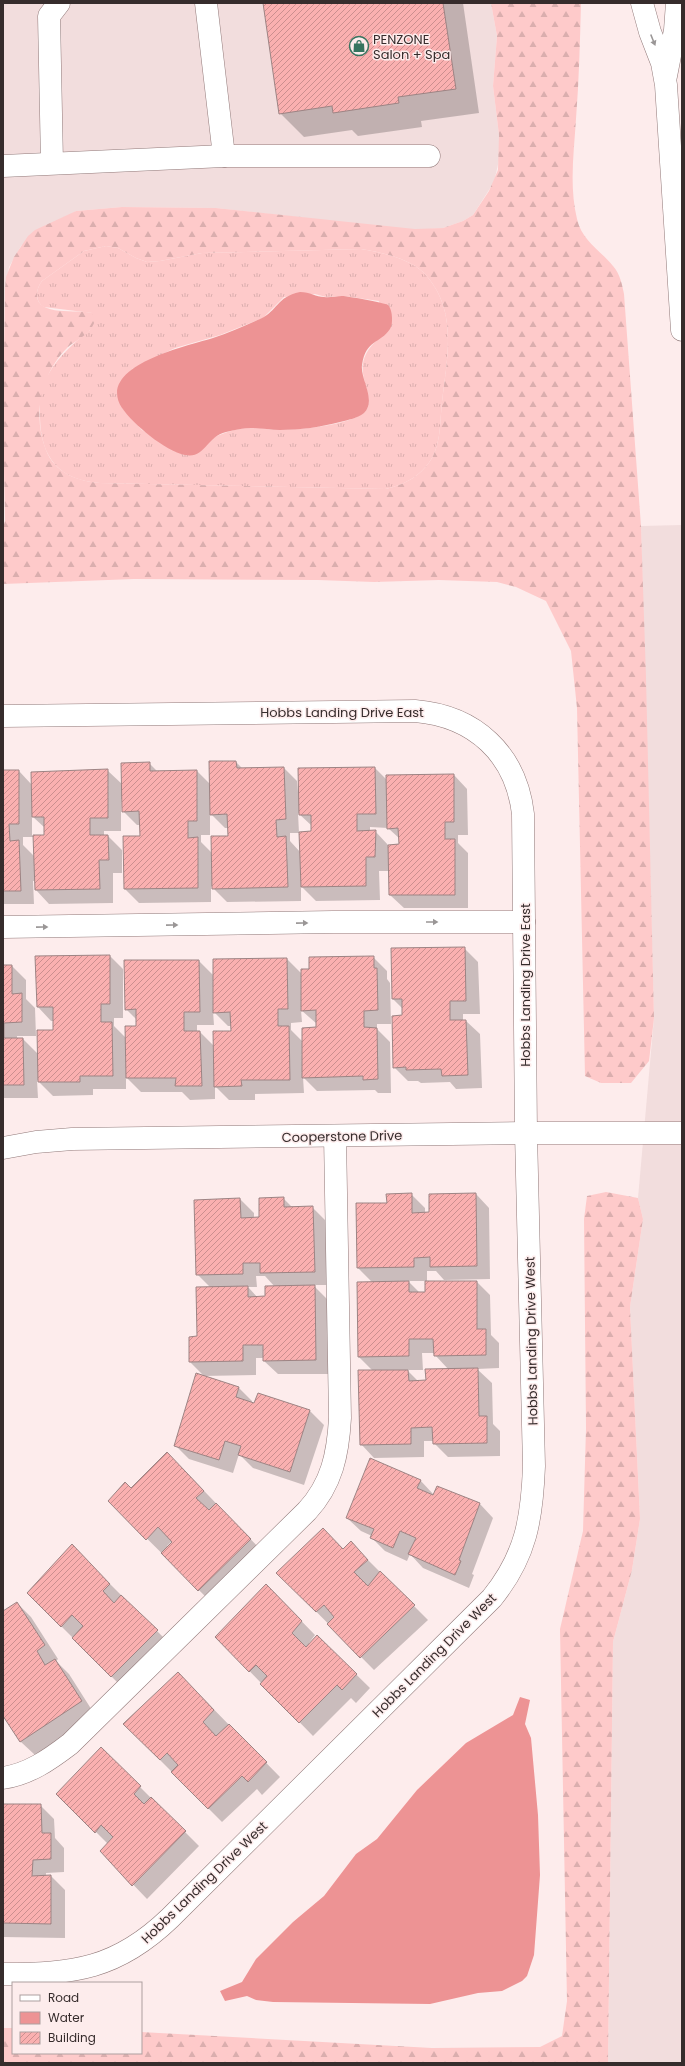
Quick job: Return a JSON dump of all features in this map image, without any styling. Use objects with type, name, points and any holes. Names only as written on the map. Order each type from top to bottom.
[{"type":"street","points":[[52,163],[49,16],[59,3]]},
{"type":"street","points":[[206,3],[224,156]]},
{"type":"street","points":[[642,3],[650,32],[662,63],[666,85],[682,330]]},
{"type":"street","points":[[666,85],[667,69],[675,30],[677,3]]},
{"type":"street","points":[[3,166],[224,156],[429,156]]},
{"type":"street","name":"Hobbs Landing Drive East","points":[[3,716],[415,710],[447,716],[462,722],[489,742],[500,754],[516,782],[521,798],[523,814],[526,1133]]},
{"type":"street","points":[[3,927],[333,922],[524,922]]},
{"type":"street","name":"Cooperstone Drive","points":[[3,1148],[36,1142],[72,1139],[526,1133],[682,1133]]},
{"type":"street","name":"Hobbs Landing Drive West","points":[[3,1974],[64,1972],[98,1965],[131,1950],[157,1931],[485,1606],[508,1576],[524,1544],[529,1524],[533,1486],[526,1133]]},
{"type":"street","points":[[3,1778],[26,1772],[70,1744],[307,1511],[322,1493],[328,1482],[337,1454],[340,1418],[335,1136]]},
{"type":"shaded area","points":[[3,3],[491,3],[497,36],[493,86],[499,135],[499,160],[494,182],[473,215],[463,221],[443,228],[429,229],[400,229],[216,208],[122,207],[76,211],[21,246],[9,267],[5,288],[3,367]]},
{"type":"shaded area","points":[[682,525],[682,2063],[608,2063],[613,1642],[632,1570],[640,1519],[630,1307],[643,1219],[638,1198],[654,1018],[641,526]]},
{"type":"green space","points":[[491,3],[581,3],[573,194],[579,227],[592,245],[615,269],[620,279],[624,294],[641,526],[654,1018],[649,1061],[631,1083],[601,1083],[585,1076],[577,708],[571,651],[546,601],[516,587],[497,582],[439,580],[374,582],[318,580],[134,579],[3,584],[3,528],[5,521],[3,418],[5,288],[6,277],[14,257],[28,236],[35,230],[76,211],[122,207],[216,208],[415,229],[443,228],[463,221],[473,215],[489,191],[498,170],[499,135],[493,86],[497,36]],"holes":[[[106,246],[118,248],[147,262],[202,253],[361,249],[394,256],[417,267],[434,286],[442,302],[448,334],[448,351],[439,437],[436,450],[429,463],[413,478],[400,485],[385,489],[100,483],[75,478],[61,470],[50,458],[42,437],[40,423],[42,395],[45,382],[59,357],[68,347],[88,332],[94,324],[95,319],[92,313],[59,311],[44,307],[39,302],[37,295],[38,289],[42,281],[84,251]]]},
{"type":"green space","points":[[106,246],[118,248],[147,262],[202,253],[361,249],[394,256],[417,267],[434,286],[442,302],[448,334],[448,351],[440,430],[436,450],[429,463],[413,478],[400,485],[385,489],[100,483],[86,481],[63,472],[55,464],[44,445],[40,418],[41,393],[47,376],[57,361],[69,348],[90,330],[92,313],[44,307],[37,298],[37,291],[42,281],[84,251]],"holes":[[[315,294],[326,297],[344,296],[379,301],[386,333],[372,345],[365,357],[363,369],[369,398],[368,406],[363,413],[356,417],[336,424],[299,429],[280,430],[253,427],[244,428],[219,435],[179,453],[142,430],[122,408],[132,369],[175,348],[220,335],[263,318],[284,297]]]},
{"type":"green space","points":[[606,1192],[638,1198],[643,1219],[630,1307],[640,1519],[632,1570],[613,1642],[608,2063],[3,2063],[3,2028],[12,2028],[12,2054],[142,2054],[142,2032],[432,2048],[540,2047],[562,2036],[567,2001],[560,1629],[583,1531],[586,1428],[584,1219],[587,1196]]},
{"type":"water","points":[[300,292],[321,297],[342,296],[358,298],[385,304],[390,308],[392,316],[391,328],[386,334],[370,346],[364,357],[362,371],[369,396],[369,402],[368,408],[362,415],[356,418],[310,428],[280,430],[255,428],[239,429],[219,435],[197,454],[185,455],[159,443],[141,429],[122,408],[117,393],[121,380],[132,370],[148,360],[184,346],[219,336],[260,319],[266,316],[286,297]]},
{"type":"water","points":[[520,1697],[530,1700],[525,1724],[531,1738],[538,1815],[540,1875],[534,1955],[527,1976],[522,1981],[502,1991],[478,1993],[430,2004],[273,2002],[256,2000],[247,1996],[225,2001],[220,1991],[242,1982],[256,1959],[293,1922],[324,1896],[356,1854],[377,1839],[417,1790],[466,1743],[513,1715]]},
{"type":"building","name":"PENZONE Salon + Spa","points":[[263,3],[443,3],[456,89],[398,97],[399,103],[333,113],[332,106],[279,114]]},
{"type":"building","points":[[209,761],[236,761],[237,768],[284,767],[286,819],[276,820],[277,837],[286,836],[288,887],[212,889],[211,836],[228,836],[227,814],[210,815]]},
{"type":"building","points":[[150,762],[150,771],[197,770],[197,821],[188,821],[188,838],[198,837],[198,888],[124,889],[123,836],[140,836],[139,811],[122,812],[121,763]]},
{"type":"building","points":[[375,767],[376,814],[357,814],[357,831],[376,830],[375,857],[366,857],[366,886],[301,887],[299,832],[311,831],[311,815],[299,815],[298,768]]},
{"type":"building","points":[[108,769],[108,818],[90,818],[90,835],[108,835],[109,860],[99,860],[100,889],[35,890],[33,835],[44,835],[44,817],[32,817],[31,772]]},
{"type":"building","points":[[3,770],[19,770],[19,824],[9,824],[10,841],[19,840],[21,891],[3,891]]},
{"type":"building","points":[[454,774],[454,822],[445,822],[445,839],[455,839],[455,895],[389,895],[388,845],[399,844],[398,828],[387,829],[386,775]]},
{"type":"building","points":[[465,947],[466,1001],[450,1001],[450,1020],[466,1020],[468,1075],[442,1076],[441,1069],[406,1070],[406,1067],[393,1068],[392,1016],[402,1015],[402,999],[392,999],[391,948]]},
{"type":"building","points":[[110,955],[110,1004],[101,1004],[101,1022],[112,1022],[113,1076],[80,1076],[80,1082],[38,1082],[37,1030],[53,1030],[53,1007],[37,1007],[35,956]]},
{"type":"building","points":[[374,956],[374,968],[377,968],[378,1010],[364,1011],[364,1027],[377,1028],[378,1079],[363,1080],[363,1076],[302,1078],[302,1028],[316,1027],[316,1010],[301,1011],[301,969],[309,969],[309,957]]},
{"type":"building","points":[[287,958],[288,1009],[278,1009],[278,1026],[289,1026],[290,1080],[241,1080],[242,1086],[214,1087],[213,1031],[231,1031],[230,1012],[213,1013],[213,959]]},
{"type":"building","points":[[124,960],[199,960],[200,1012],[184,1012],[184,1031],[200,1031],[202,1086],[175,1086],[176,1078],[126,1078],[125,1026],[136,1026],[136,1009],[125,1010]]},
{"type":"building","points":[[3,965],[12,965],[12,994],[22,993],[22,1022],[4,1023],[4,1038],[23,1038],[24,1085],[3,1085]]},
{"type":"building","points":[[412,1193],[412,1213],[429,1212],[429,1194],[476,1193],[477,1266],[430,1267],[430,1257],[414,1258],[414,1267],[357,1268],[356,1203],[387,1203],[386,1194]]},
{"type":"building","points":[[284,1197],[284,1207],[313,1206],[315,1272],[260,1273],[260,1263],[243,1263],[243,1274],[196,1275],[194,1200],[240,1198],[241,1218],[259,1217],[259,1198]]},
{"type":"building","points":[[409,1281],[409,1292],[425,1292],[425,1281],[477,1281],[477,1329],[486,1329],[486,1355],[434,1356],[433,1339],[409,1339],[409,1356],[358,1357],[357,1282]]},
{"type":"building","points":[[315,1285],[316,1360],[263,1361],[263,1345],[243,1345],[243,1361],[189,1362],[189,1337],[197,1336],[196,1287],[248,1286],[248,1297],[265,1296],[265,1286]]},
{"type":"building","points":[[478,1368],[479,1416],[487,1416],[487,1443],[433,1444],[432,1427],[411,1428],[411,1444],[360,1445],[358,1370],[408,1370],[409,1381],[426,1380],[425,1369]]},
{"type":"building","points":[[196,1373],[239,1387],[236,1397],[254,1403],[258,1393],[310,1410],[290,1472],[238,1455],[241,1446],[225,1441],[219,1460],[174,1446]]},
{"type":"building","points":[[167,1452],[204,1491],[196,1498],[209,1510],[216,1503],[251,1539],[198,1591],[161,1553],[172,1542],[158,1527],[146,1540],[108,1501],[125,1482],[131,1488]]},
{"type":"building","points":[[370,1458],[421,1480],[417,1488],[433,1495],[437,1486],[480,1503],[455,1575],[408,1554],[416,1538],[400,1531],[393,1548],[370,1538],[374,1529],[346,1518]]},
{"type":"building","points":[[323,1528],[343,1549],[351,1541],[368,1560],[354,1572],[368,1586],[380,1571],[415,1605],[360,1658],[327,1624],[334,1617],[324,1605],[316,1612],[276,1573]]},
{"type":"building","points":[[72,1544],[110,1584],[103,1591],[114,1603],[121,1595],[158,1630],[111,1677],[72,1638],[83,1626],[72,1615],[61,1627],[27,1593]]},
{"type":"building","points":[[266,1584],[302,1621],[292,1633],[306,1647],[317,1635],[357,1674],[342,1690],[337,1685],[299,1723],[260,1684],[267,1676],[256,1665],[249,1672],[215,1637]]},
{"type":"building","points":[[17,1602],[45,1645],[37,1651],[45,1665],[55,1659],[82,1701],[20,1742],[3,1716],[3,1611]]},
{"type":"building","points":[[178,1672],[214,1710],[203,1722],[216,1736],[229,1724],[267,1762],[248,1782],[242,1776],[208,1809],[171,1772],[178,1765],[167,1753],[160,1760],[123,1724]]},
{"type":"building","points":[[101,1747],[141,1786],[134,1794],[144,1804],[151,1797],[186,1831],[132,1886],[100,1851],[113,1837],[101,1825],[95,1833],[56,1794]]},
{"type":"building","points":[[3,1804],[41,1804],[42,1833],[51,1833],[51,1859],[33,1860],[32,1876],[51,1875],[51,1924],[3,1923]]},
{"type":"place","name":"PENZONE Salon + Spa","points":[[359,46]]}]
